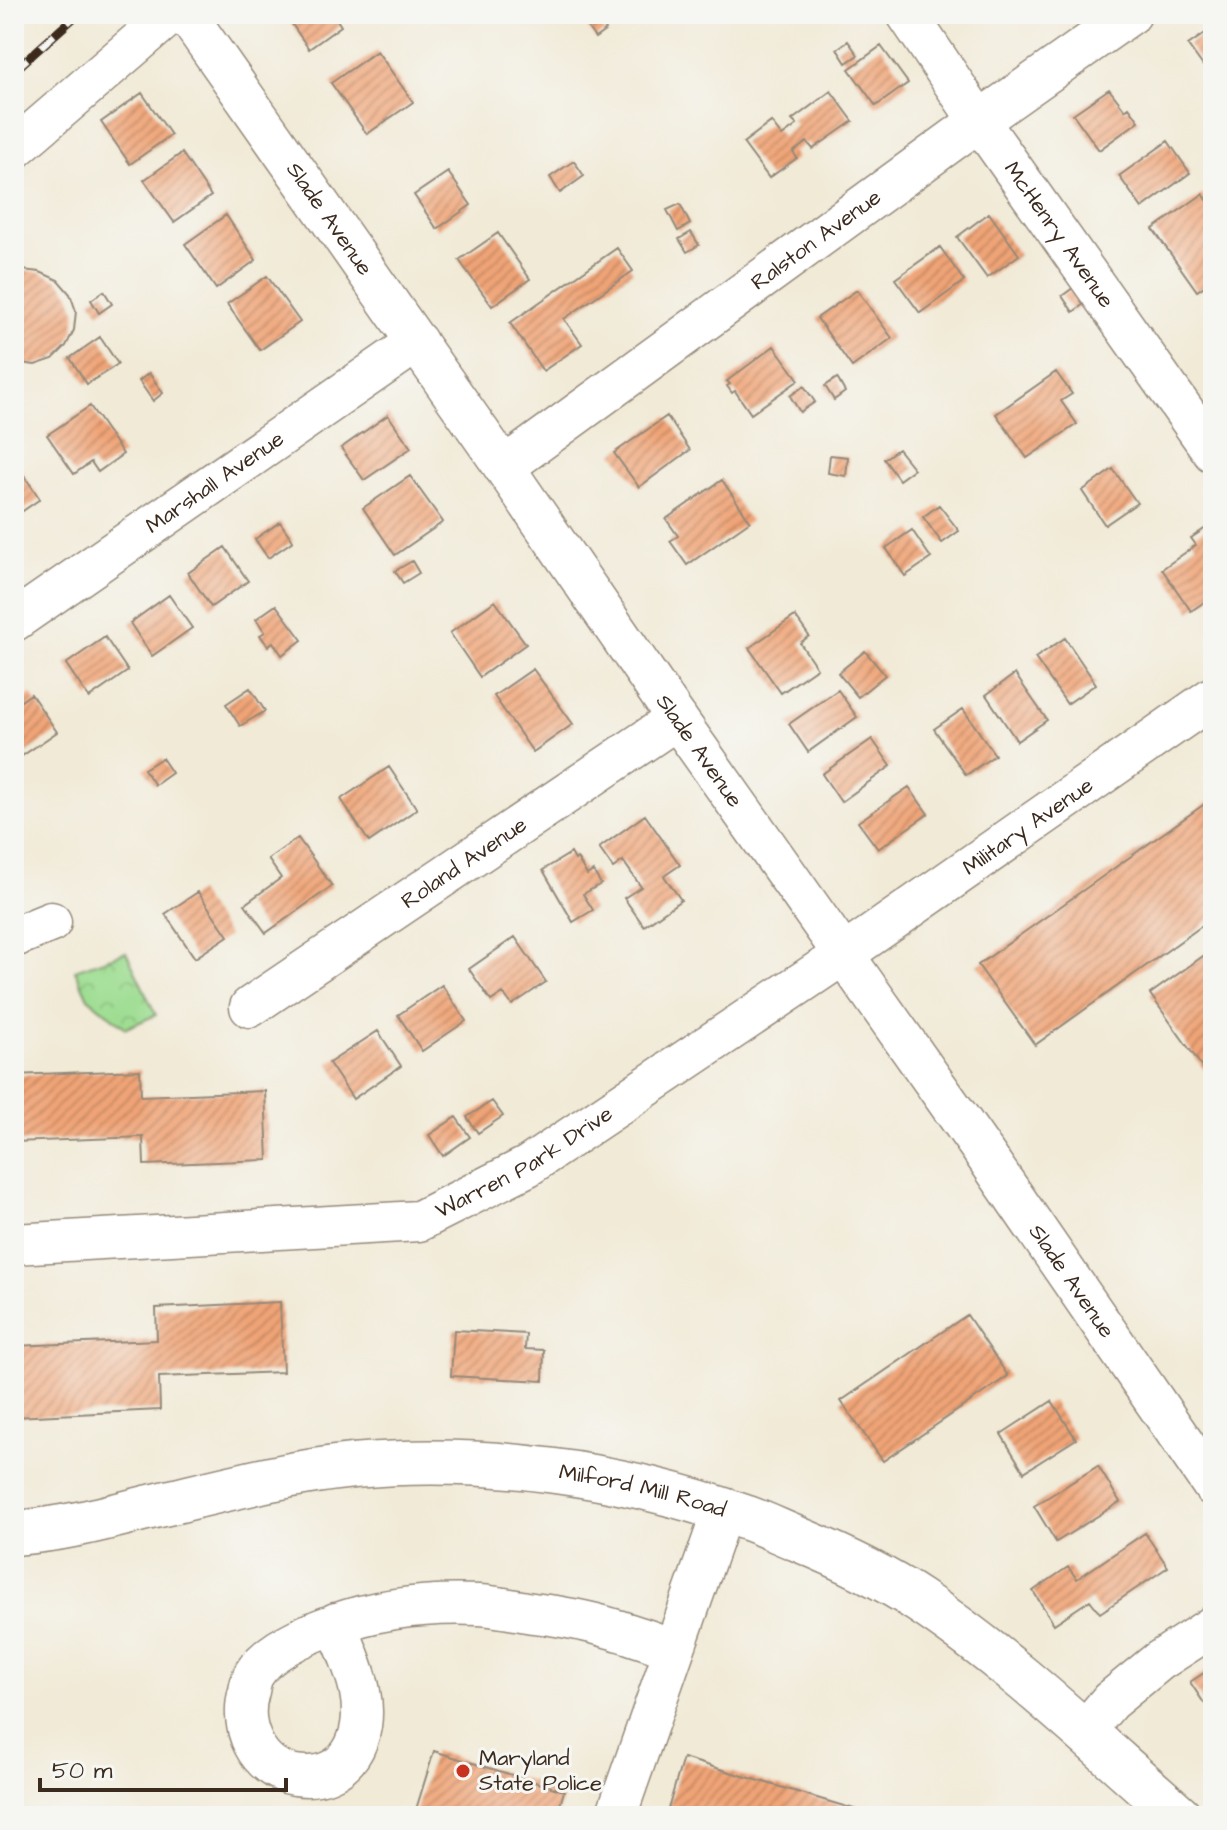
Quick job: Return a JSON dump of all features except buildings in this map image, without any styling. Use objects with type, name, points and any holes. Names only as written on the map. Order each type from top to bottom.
[{"type":"main road","name":"Milford Mill Road","points":[[14,1533],[94,1521],[271,1478],[353,1466],[444,1462],[515,1466],[595,1477],[675,1495],[745,1517],[839,1556],[915,1598],[982,1644],[1084,1732],[1166,1813]]},
{"type":"street","points":[[14,149],[171,14]]},
{"type":"street","name":"Slade Avenue","points":[[186,14],[979,1146],[1213,1486]]},
{"type":"street","name":"McHenry Avenue","points":[[907,14],[1213,452]]},
{"type":"street","name":"Ralston Avenue","points":[[504,467],[1131,14]]},
{"type":"street","name":"Marshall Avenue","points":[[14,621],[417,342]]},
{"type":"street","name":"Military Avenue","points":[[843,955],[1213,697]]},
{"type":"street","name":"Roland Avenue","points":[[250,1007],[677,719]]},
{"type":"street","points":[[14,937],[51,922]]},
{"type":"street","name":"Warren Park Drive","points":[[14,1244],[419,1221],[528,1166],[843,955]]},
{"type":"street","points":[[616,1816],[723,1510]]},
{"type":"street","points":[[336,1623],[385,1611],[434,1605],[480,1605],[609,1627],[674,1649]]},
{"type":"street","points":[[1084,1732],[1110,1701],[1159,1661],[1213,1626]]},
{"type":"green space","points":[[126,952],[156,1015],[126,1028],[88,998],[75,970]]},
{"type":"railway","points":[[14,71],[78,14]]},
{"type":"place","name":"Maryland State Police","points":[[463,1771]]}]
